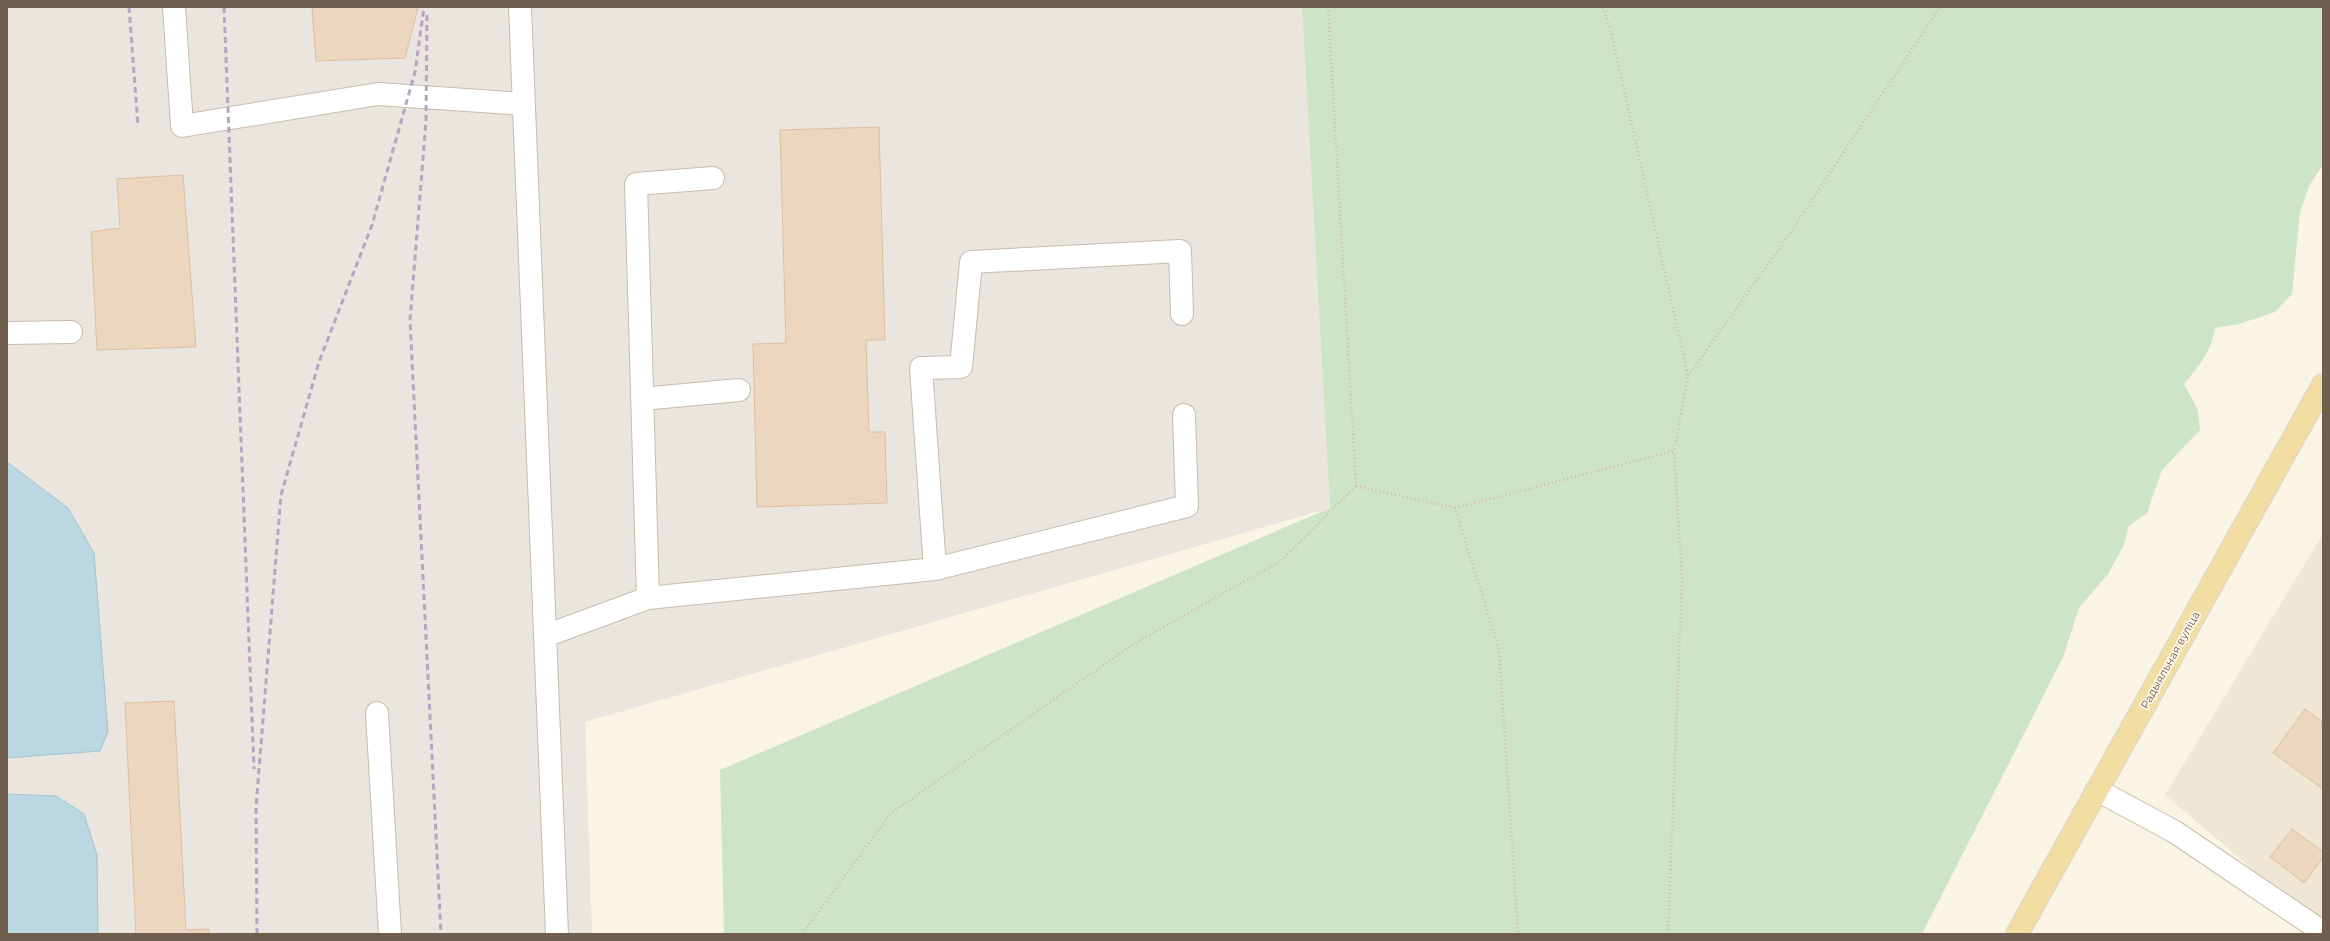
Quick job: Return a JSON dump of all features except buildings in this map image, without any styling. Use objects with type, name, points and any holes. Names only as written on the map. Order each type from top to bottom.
[{"type":"main road","name":"Радыяльная вуліца","points":[[2017,934],[2323,385]]},
{"type":"lane","points":[[174,7],[182,126],[378,94],[524,104]]},
{"type":"lane","points":[[523,10],[524,104],[557,934]]},
{"type":"lane","points":[[648,598],[636,184],[713,178]]},
{"type":"lane","points":[[935,569],[921,368],[961,367],[971,262],[1180,251],[1182,314]]},
{"type":"lane","points":[[7,333],[72,332]]},
{"type":"lane","points":[[642,399],[738,390]]},
{"type":"lane","points":[[545,636],[648,598],[935,569],[1187,506],[1184,415]]},
{"type":"lane","points":[[377,713],[390,934]]},
{"type":"lane","points":[[2097,790],[2174,832],[2313,927]]},
{"type":"path","points":[[802,934],[891,813],[1135,643],[1281,561],[1356,486],[1328,7]]},
{"type":"path","points":[[1603,7],[1612,36],[1688,376],[1674,451],[1682,579],[1668,934]]},
{"type":"path","points":[[1688,376],[1784,242],[1940,7]]},
{"type":"path","points":[[1356,486],[1455,508],[1674,451]]},
{"type":"path","points":[[1455,508],[1499,649],[1518,934]]},
{"type":"shaded area","points":[[7,7],[1302,7],[1330,508],[585,722],[592,934],[7,934]]},
{"type":"shaded area","points":[[2323,534],[2323,934],[2303,934],[2312,927],[2278,891],[2165,795]]},
{"type":"green space","points":[[1302,7],[2323,7],[2323,165],[2310,184],[2300,212],[2292,294],[2275,312],[2239,324],[2215,328],[2211,344],[2207,352],[2184,384],[2198,410],[2200,430],[2162,470],[2147,513],[2129,526],[2123,547],[2108,574],[2079,608],[2063,657],[1922,934],[724,934],[720,770],[1330,508]]},
{"type":"water","points":[[7,462],[68,508],[94,553],[108,732],[100,751],[7,758]]},
{"type":"water","points":[[7,794],[56,796],[84,814],[97,855],[98,934],[7,934]]},
{"type":"railway","points":[[129,7],[138,126]]},
{"type":"railway","points":[[224,7],[254,769]]},
{"type":"railway","points":[[257,934],[256,807],[281,495],[319,362],[372,225],[415,72],[424,7]]},
{"type":"railway","points":[[427,15],[426,121],[410,320],[441,934]]}]
